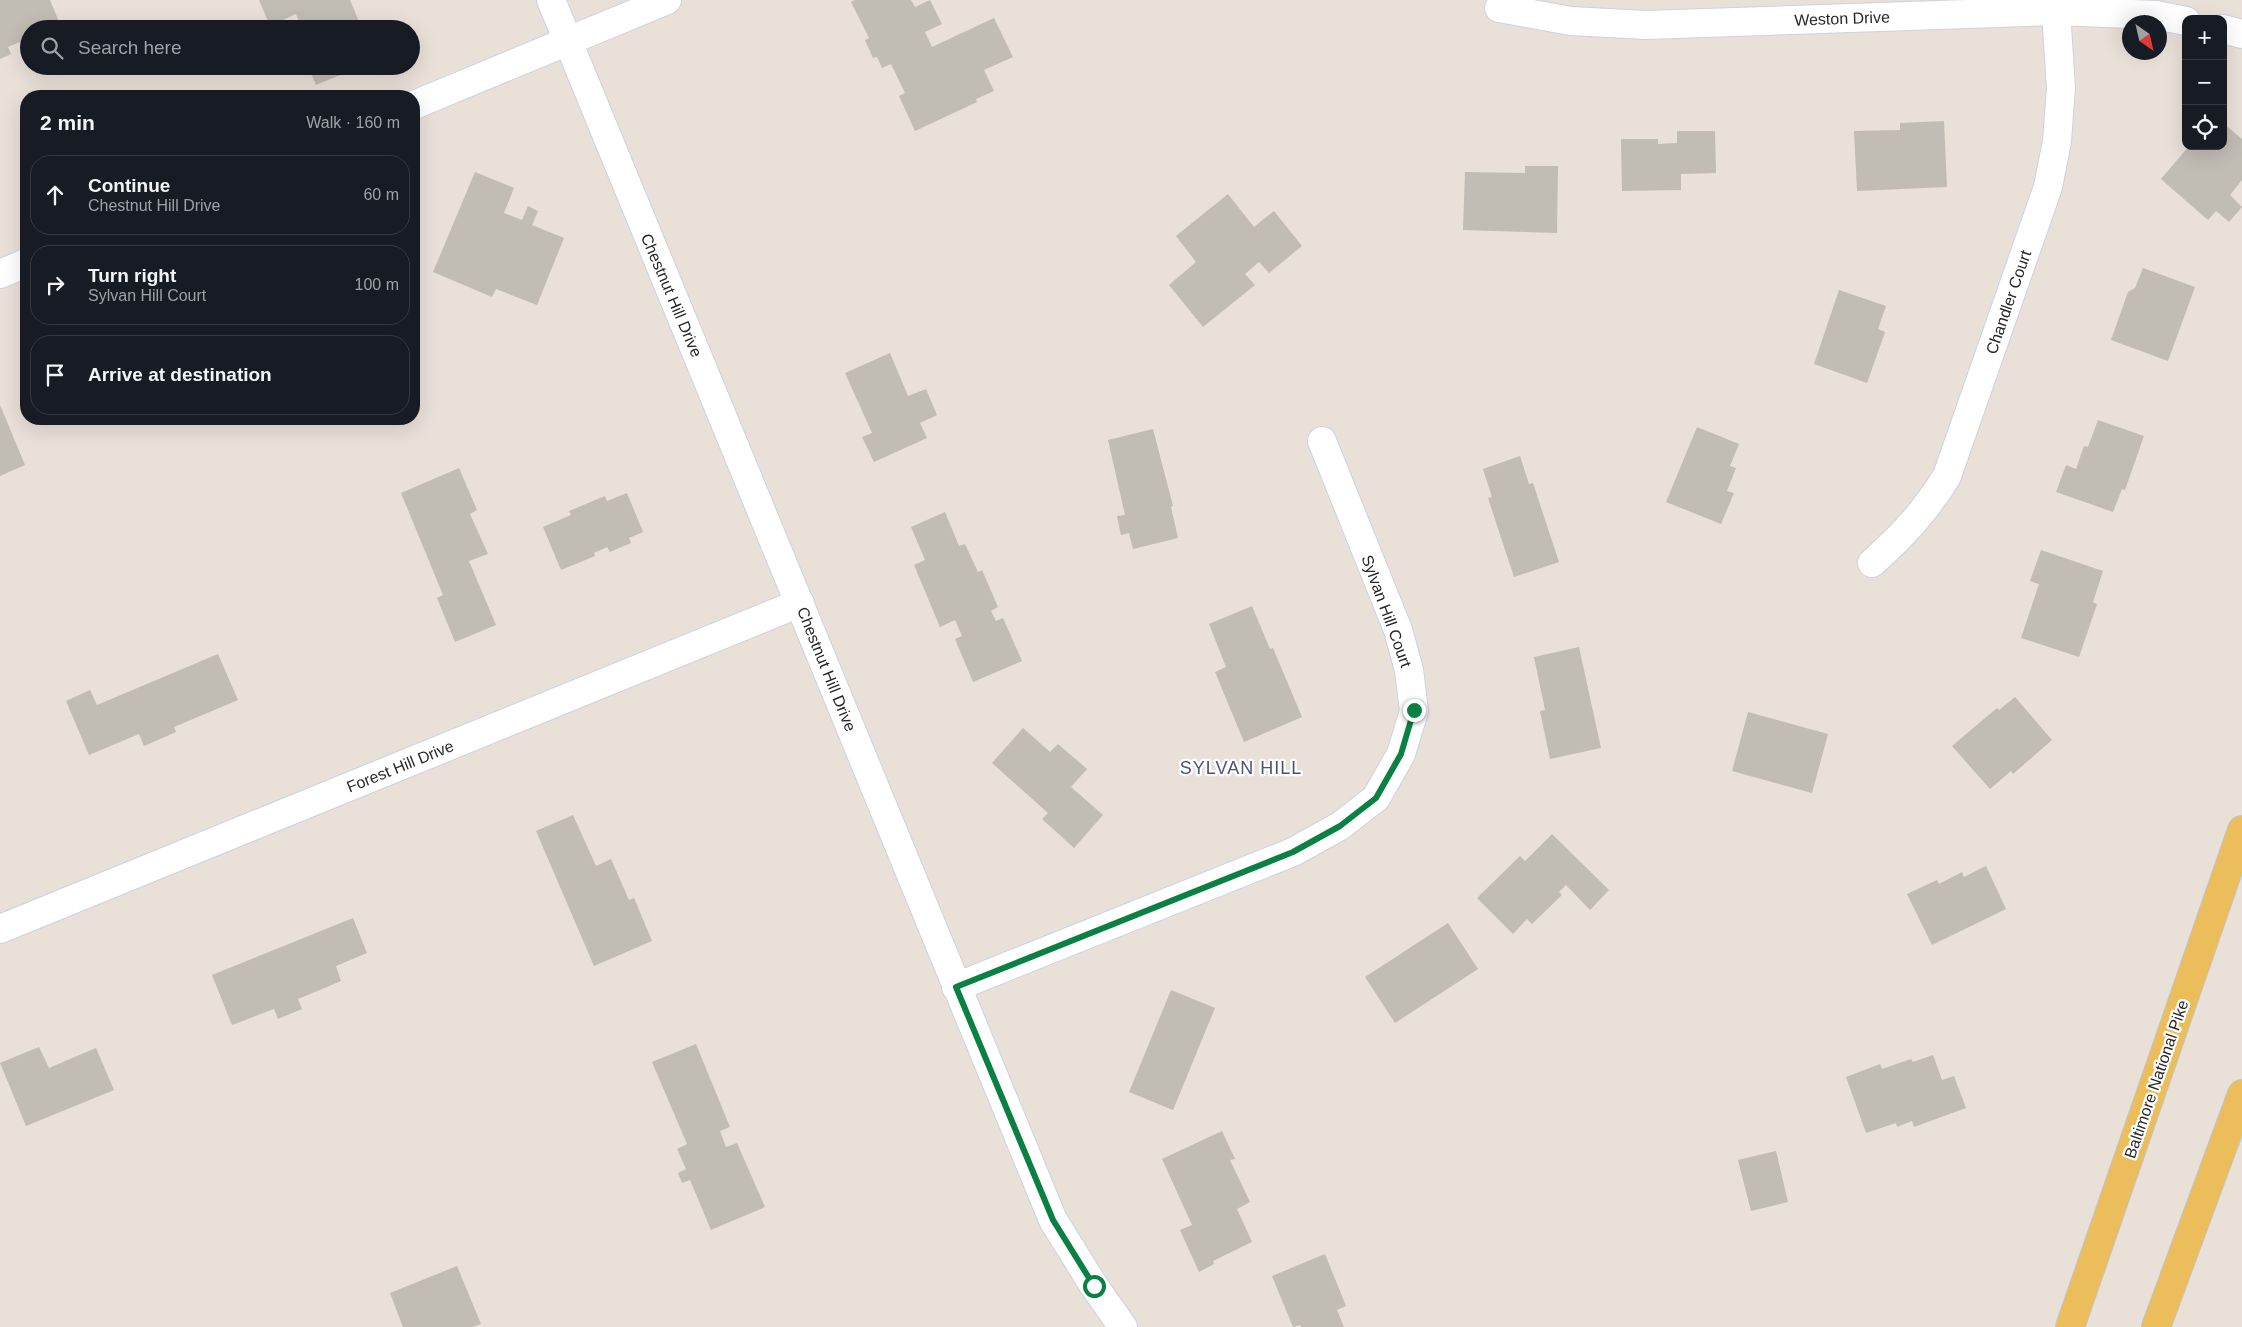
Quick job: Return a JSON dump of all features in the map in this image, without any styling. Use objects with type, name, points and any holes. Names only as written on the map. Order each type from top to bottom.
[{"type":"main road","name":"Baltimore National Pike","points":[[2070,1327],[2242,830]]},
{"type":"main road","points":[[2156,1327],[2242,1094]]},
{"type":"street","name":"Chestnut Hill Drive","points":[[551,0],[1053,1220],[1094,1286],[1124,1327]]},
{"type":"street","points":[[420,103],[568,43],[667,0]]},
{"type":"street","name":"Weston Drive","points":[[1499,8],[1571,21],[1646,24],[2056,11],[2156,15],[2182,20]]},
{"type":"street","name":"Chandler Court","points":[[1872,563],[1901,538],[1928,506],[1947,476],[2048,187],[2057,140],[2061,88],[2056,11]]},
{"type":"street","points":[[2227,30],[2242,34]]},
{"type":"street","points":[[0,274],[20,266]]},
{"type":"street","name":"Sylvan Hill Court","points":[[956,987],[1293,852],[1340,826],[1376,798],[1401,754],[1414,710],[1410,670],[1398,630],[1322,442]]},
{"type":"street","name":"Forest Hill Drive","points":[[0,929],[800,604]]},
{"type":"building","points":[[0,0],[50,0],[58,20],[20,20],[20,42],[8,47],[11,54],[0,59]]},
{"type":"building","points":[[259,0],[350,0],[358,20],[298,20],[296,14],[283,20],[267,20]]},
{"type":"building","points":[[855,0],[911,0],[915,7],[930,0],[942,24],[925,32],[932,47],[994,18],[1013,57],[984,70],[994,91],[976,99],[977,102],[915,131],[899,96],[905,93],[891,64],[882,68],[877,57],[873,58],[865,40],[869,38],[851,2]]},
{"type":"building","points":[[312,75],[340,75],[316,85]]},
{"type":"building","points":[[1944,121],[1947,187],[1857,191],[1854,131],[1900,130],[1900,123]]},
{"type":"building","points":[[2227,126],[2242,139],[2242,180],[2230,195],[2242,207],[2229,222],[2216,211],[2208,220],[2161,179],[2186,150],[2227,150]]},
{"type":"building","points":[[1677,131],[1715,131],[1716,173],[1681,174],[1681,190],[1622,191],[1621,139],[1658,139],[1658,144],[1677,143]]},
{"type":"building","points":[[1525,166],[1558,166],[1557,233],[1463,230],[1465,172],[1525,173]]},
{"type":"building","points":[[475,172],[514,188],[504,213],[522,220],[528,206],[538,211],[532,225],[564,238],[537,305],[496,289],[492,297],[433,272]]},
{"type":"building","points":[[1228,194],[1254,227],[1274,211],[1302,246],[1269,273],[1259,262],[1245,274],[1255,285],[1203,327],[1169,285],[1196,262],[1176,236]]},
{"type":"building","points":[[2143,268],[2195,287],[2168,361],[2111,340],[2128,292],[2135,288]]},
{"type":"building","points":[[1839,290],[1886,306],[1878,329],[1885,332],[1867,383],[1814,364]]},
{"type":"building","points":[[890,353],[908,396],[926,389],[937,415],[920,423],[927,438],[874,462],[862,437],[872,433],[845,373]]},
{"type":"building","points":[[0,405],[25,465],[0,476]]},
{"type":"building","points":[[2098,420],[2144,436],[2125,490],[2122,489],[2113,512],[2056,492],[2066,465],[2076,469],[2084,446],[2088,447]]},
{"type":"building","points":[[1697,427],[1739,444],[1730,466],[1736,468],[1727,491],[1734,493],[1721,524],[1666,502]]},
{"type":"building","points":[[1153,429],[1173,506],[1171,507],[1178,538],[1133,549],[1129,533],[1121,535],[1117,516],[1125,515],[1108,440]]},
{"type":"building","points":[[1520,456],[1529,484],[1533,483],[1559,562],[1514,577],[1488,498],[1492,497],[1483,469]]},
{"type":"building","points":[[459,468],[477,510],[470,514],[488,554],[469,561],[496,625],[455,642],[437,598],[443,595],[401,493]]},
{"type":"building","points":[[627,493],[643,532],[629,538],[631,543],[610,552],[607,547],[594,553],[595,556],[561,570],[543,527],[571,515],[569,511],[605,496],[607,501]]},
{"type":"building","points":[[945,512],[959,546],[965,544],[978,572],[982,570],[998,607],[991,611],[996,621],[1003,618],[1022,661],[973,682],[955,639],[962,636],[955,620],[940,627],[914,565],[925,560],[911,527]]},
{"type":"building","points":[[2041,550],[2103,571],[2093,602],[2097,604],[2079,657],[2021,638],[2039,584],[2030,581]]},
{"type":"building","points":[[1252,606],[1270,649],[1273,648],[1302,717],[1244,742],[1215,672],[1226,667],[1209,624]]},
{"type":"building","points":[[1579,647],[1601,748],[1550,759],[1540,711],[1545,710],[1534,657]]},
{"type":"building","points":[[218,654],[238,700],[174,727],[176,732],[144,746],[139,734],[89,755],[66,701],[90,690],[97,705]]},
{"type":"building","points":[[2015,697],[2052,740],[2013,774],[2011,771],[1990,789],[1952,746],[1997,708],[1999,710]]},
{"type":"building","points":[[1748,712],[1828,734],[1812,793],[1732,771]]},
{"type":"building","points":[[1023,728],[1050,752],[1058,744],[1087,769],[1071,787],[1103,815],[1074,848],[1042,819],[1048,813],[992,763]]},
{"type":"building","points":[[573,815],[596,866],[611,859],[629,900],[634,898],[652,941],[594,966],[536,831]]},
{"type":"building","points":[[1552,834],[1609,890],[1590,910],[1566,885],[1559,892],[1562,895],[1532,924],[1527,919],[1513,934],[1477,898],[1520,856],[1525,861]]},
{"type":"building","points":[[1986,866],[2006,909],[1932,945],[1907,894],[1937,880],[1939,884],[1962,872],[1964,877]]},
{"type":"building","points":[[353,918],[367,953],[336,966],[341,981],[298,999],[302,1009],[278,1019],[274,1009],[232,1025],[212,975]]},
{"type":"building","points":[[1448,923],[1478,969],[1395,1023],[1365,977]]},
{"type":"building","points":[[1171,990],[1215,1008],[1173,1110],[1129,1092]]},
{"type":"building","points":[[696,1044],[730,1127],[720,1131],[726,1147],[737,1143],[765,1207],[711,1230],[690,1180],[682,1183],[678,1173],[686,1169],[677,1149],[687,1144],[652,1062]]},
{"type":"building","points":[[39,1047],[49,1068],[96,1048],[114,1090],[26,1126],[0,1063]]},
{"type":"building","points":[[1933,1055],[1942,1080],[1954,1076],[1966,1108],[1914,1127],[1912,1121],[1897,1127],[1896,1123],[1866,1133],[1846,1077],[1880,1064],[1882,1069],[1911,1059],[1913,1062]]},
{"type":"building","points":[[1222,1131],[1235,1159],[1230,1160],[1250,1202],[1237,1209],[1252,1242],[1213,1261],[1214,1264],[1199,1272],[1180,1230],[1192,1225],[1162,1159]]},
{"type":"building","points":[[1776,1151],[1788,1202],[1751,1211],[1738,1160]]},
{"type":"building","points":[[1325,1254],[1346,1306],[1337,1310],[1344,1327],[1301,1327],[1300,1325],[1293,1327],[1272,1276]]},
{"type":"building","points":[[457,1266],[481,1324],[473,1327],[403,1327],[390,1293]]},
{"type":"district","name":"SYLVAN HILL","points":[[1241,768]]},
{"type":"route","points":[[1094,1286],[1053,1220],[956,987],[1293,852],[1340,826],[1376,798],[1401,754],[1414,710]]}]
